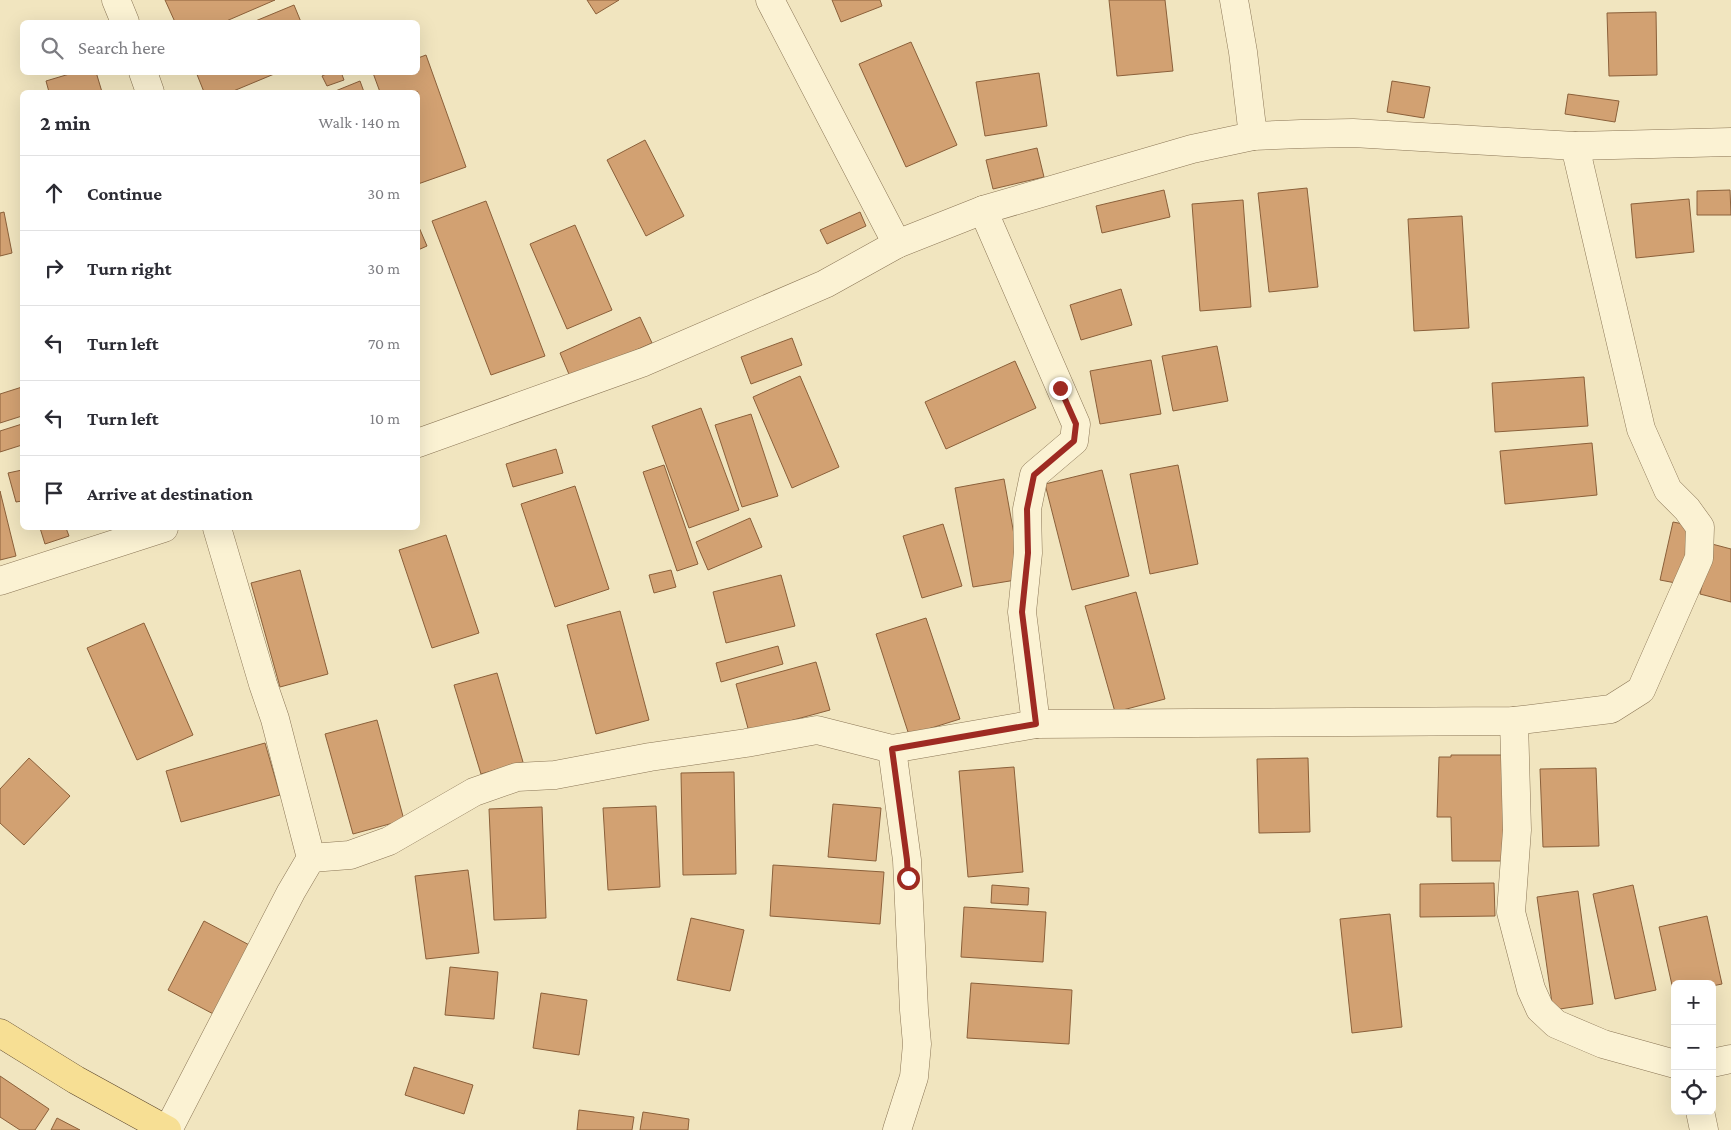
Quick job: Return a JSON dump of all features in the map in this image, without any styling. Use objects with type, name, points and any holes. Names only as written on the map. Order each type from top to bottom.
[{"type":"main road","points":[[0,1033],[76,1080],[167,1130]]},
{"type":"street","points":[[116,0],[124,20]]},
{"type":"street","points":[[770,0],[897,244]]},
{"type":"street","points":[[1234,0],[1244,52],[1253,136]]},
{"type":"street","points":[[144,75],[149,90]]},
{"type":"street","points":[[420,442],[644,362],[825,284],[897,244],[983,210],[1192,149],[1253,136],[1354,133],[1575,146],[1731,142]]},
{"type":"street","points":[[311,858],[350,855],[389,841],[474,792],[517,777],[554,775],[650,757],[746,743],[817,730],[892,749],[1036,724],[1514,721],[1611,709],[1641,690],[1699,558],[1700,527],[1688,509],[1668,490],[1641,429],[1575,146]]},
{"type":"street","points":[[983,210],[1076,424],[1074,441],[1034,475],[1027,509],[1028,553],[1022,612],[1036,724]]},
{"type":"street","points":[[0,581],[158,530]]},
{"type":"street","points":[[167,1130],[291,892],[311,858],[275,719],[218,530]]},
{"type":"street","points":[[1514,721],[1518,830],[1511,912],[1531,989],[1540,1009],[1556,1024],[1603,1044],[1671,1063]]},
{"type":"street","points":[[892,749],[907,860],[917,1044],[914,1077],[897,1130]]},
{"type":"street","points":[[1716,1062],[1731,1059]]},
{"type":"street","points":[[1701,1115],[1704,1130]]},
{"type":"building","points":[[165,0],[275,0],[229,20],[174,20]]},
{"type":"building","points":[[587,0],[619,0],[596,14]]},
{"type":"building","points":[[832,0],[880,0],[882,6],[841,22]]},
{"type":"building","points":[[1109,0],[1165,0],[1173,71],[1117,76]]},
{"type":"building","points":[[294,5],[300,20],[258,20]]},
{"type":"building","points":[[1656,12],[1657,75],[1609,76],[1607,13]]},
{"type":"building","points":[[911,42],[957,145],[906,167],[859,64]]},
{"type":"building","points":[[426,55],[466,167],[420,183],[420,90],[379,90],[374,75],[420,75],[420,57]]},
{"type":"building","points":[[1039,73],[1047,126],[985,136],[976,82]]},
{"type":"building","points":[[66,75],[97,75],[101,90],[48,90],[46,81]]},
{"type":"building","points":[[197,75],[272,75],[236,90],[203,90]]},
{"type":"building","points":[[342,75],[344,80],[327,86],[322,76]]},
{"type":"building","points":[[360,81],[363,90],[338,90]]},
{"type":"building","points":[[1392,81],[1430,87],[1424,118],[1387,112]]},
{"type":"building","points":[[1568,94],[1619,101],[1615,122],[1565,114]]},
{"type":"building","points":[[645,140],[684,216],[646,236],[607,160]]},
{"type":"building","points":[[1037,148],[1044,177],[993,189],[986,160]]},
{"type":"building","points":[[1307,188],[1318,287],[1269,292],[1258,193]]},
{"type":"building","points":[[1164,190],[1170,217],[1102,233],[1096,206]]},
{"type":"building","points":[[1730,190],[1731,215],[1697,215],[1697,191]]},
{"type":"building","points":[[1689,199],[1694,252],[1636,258],[1631,204]]},
{"type":"building","points":[[1243,200],[1251,307],[1200,311],[1192,204]]},
{"type":"building","points":[[486,201],[545,356],[491,375],[432,221]]},
{"type":"building","points":[[4,212],[12,253],[0,256],[0,213]]},
{"type":"building","points":[[860,212],[866,226],[827,244],[820,230]]},
{"type":"building","points":[[1462,216],[1469,328],[1414,331],[1408,219]]},
{"type":"building","points":[[575,225],[612,310],[567,329],[530,244]]},
{"type":"building","points":[[420,230],[427,246],[420,249]]},
{"type":"building","points":[[1121,289],[1132,325],[1081,340],[1070,305]]},
{"type":"building","points":[[640,317],[652,343],[571,379],[560,353]]},
{"type":"building","points":[[792,338],[802,365],[751,384],[741,357]]},
{"type":"building","points":[[1217,346],[1228,401],[1173,411],[1162,356]]},
{"type":"building","points":[[1151,360],[1161,414],[1100,424],[1090,371]]},
{"type":"building","points":[[1015,361],[1036,408],[946,449],[925,402]]},
{"type":"building","points":[[800,376],[839,467],[792,488],[753,397]]},
{"type":"building","points":[[1584,377],[1588,426],[1495,432],[1492,383]]},
{"type":"building","points":[[20,388],[20,417],[0,423],[0,394]]},
{"type":"building","points":[[701,408],[739,510],[689,528],[652,426]]},
{"type":"building","points":[[751,414],[778,496],[742,507],[715,425]]},
{"type":"building","points":[[20,425],[20,446],[0,452],[0,431]]},
{"type":"building","points":[[1592,443],[1597,495],[1505,504],[1500,451]]},
{"type":"building","points":[[556,449],[563,473],[513,487],[506,464]]},
{"type":"building","points":[[664,465],[698,564],[677,571],[643,472]]},
{"type":"building","points":[[1178,465],[1198,564],[1150,574],[1130,474]]},
{"type":"building","points":[[20,470],[20,501],[16,502],[8,473]]},
{"type":"building","points":[[1102,470],[1129,576],[1072,590],[1045,484]]},
{"type":"building","points":[[1004,479],[1022,579],[973,587],[955,488]]},
{"type":"building","points":[[575,486],[609,589],[555,607],[521,504]]},
{"type":"building","points":[[0,491],[16,556],[0,560]]},
{"type":"building","points":[[750,518],[762,547],[708,570],[696,542]]},
{"type":"building","points":[[1673,522],[1694,526],[1681,584],[1660,580]]},
{"type":"building","points":[[943,524],[962,586],[922,598],[903,536]]},
{"type":"building","points":[[41,530],[67,530],[69,536],[45,544]]},
{"type":"building","points":[[446,535],[479,633],[432,648],[399,550]]},
{"type":"building","points":[[1712,544],[1731,549],[1731,602],[1700,594]]},
{"type":"building","points":[[300,570],[328,674],[280,687],[251,583]]},
{"type":"building","points":[[671,570],[676,587],[654,593],[649,575]]},
{"type":"building","points":[[781,575],[795,626],[726,643],[713,592]]},
{"type":"building","points":[[1136,592],[1165,699],[1115,712],[1085,606]]},
{"type":"building","points":[[620,611],[649,720],[596,734],[567,625]]},
{"type":"building","points":[[926,618],[960,719],[909,735],[876,634]]},
{"type":"building","points":[[144,623],[193,735],[137,760],[87,648]]},
{"type":"building","points":[[778,646],[783,664],[721,682],[716,663]]},
{"type":"building","points":[[816,662],[830,710],[749,732],[736,684]]},
{"type":"building","points":[[497,673],[523,762],[481,774],[454,685]]},
{"type":"building","points":[[377,720],[404,820],[353,834],[325,734]]},
{"type":"building","points":[[265,743],[280,795],[181,822],[166,771]]},
{"type":"building","points":[[1451,755],[1503,755],[1504,861],[1452,861],[1451,817],[1437,817],[1439,757],[1451,757]]},
{"type":"building","points":[[29,758],[70,796],[24,845],[0,823],[0,789]]},
{"type":"building","points":[[1308,758],[1310,832],[1259,833],[1257,759]]},
{"type":"building","points":[[1014,767],[1023,872],[968,877],[959,771]]},
{"type":"building","points":[[1596,768],[1599,846],[1543,847],[1540,769]]},
{"type":"building","points":[[734,772],[736,874],[683,875],[681,773]]},
{"type":"building","points":[[833,804],[881,808],[876,861],[828,857]]},
{"type":"building","points":[[656,806],[660,887],[608,890],[603,808]]},
{"type":"building","points":[[542,807],[546,918],[494,920],[489,809]]},
{"type":"building","points":[[773,865],[884,872],[880,924],[770,916]]},
{"type":"building","points":[[468,870],[479,953],[426,959],[415,876]]},
{"type":"building","points":[[1494,883],[1495,916],[1420,917],[1420,884]]},
{"type":"building","points":[[992,885],[1029,888],[1028,905],[991,903]]},
{"type":"building","points":[[1633,885],[1656,990],[1615,999],[1593,894]]},
{"type":"building","points":[[1578,891],[1593,1004],[1553,1010],[1537,897]]},
{"type":"building","points":[[964,907],[1046,912],[1043,962],[961,957]]},
{"type":"building","points":[[1390,914],[1402,1027],[1352,1033],[1340,919]]},
{"type":"building","points":[[1707,916],[1722,984],[1716,985],[1716,980],[1671,981],[1659,927]]},
{"type":"building","points":[[691,918],[744,930],[730,991],[677,980]]},
{"type":"building","points":[[204,921],[255,948],[219,1017],[168,990]]},
{"type":"building","points":[[450,967],[498,972],[494,1019],[445,1015]]},
{"type":"building","points":[[971,983],[1072,990],[1069,1044],[967,1038]]},
{"type":"building","points":[[541,993],[587,1000],[579,1055],[533,1048]]},
{"type":"building","points":[[414,1067],[473,1085],[464,1114],[405,1095]]},
{"type":"building","points":[[0,1076],[49,1109],[35,1130],[20,1130],[0,1117]]},
{"type":"building","points":[[579,1110],[634,1117],[632,1130],[577,1130]]},
{"type":"building","points":[[643,1112],[689,1119],[688,1130],[640,1130]]},
{"type":"building","points":[[57,1118],[80,1130],[51,1130]]},
{"type":"route","points":[[908,878],[892,749],[1036,724],[1022,612],[1028,553],[1027,509],[1034,475],[1074,441],[1076,424],[1060,388]]}]
